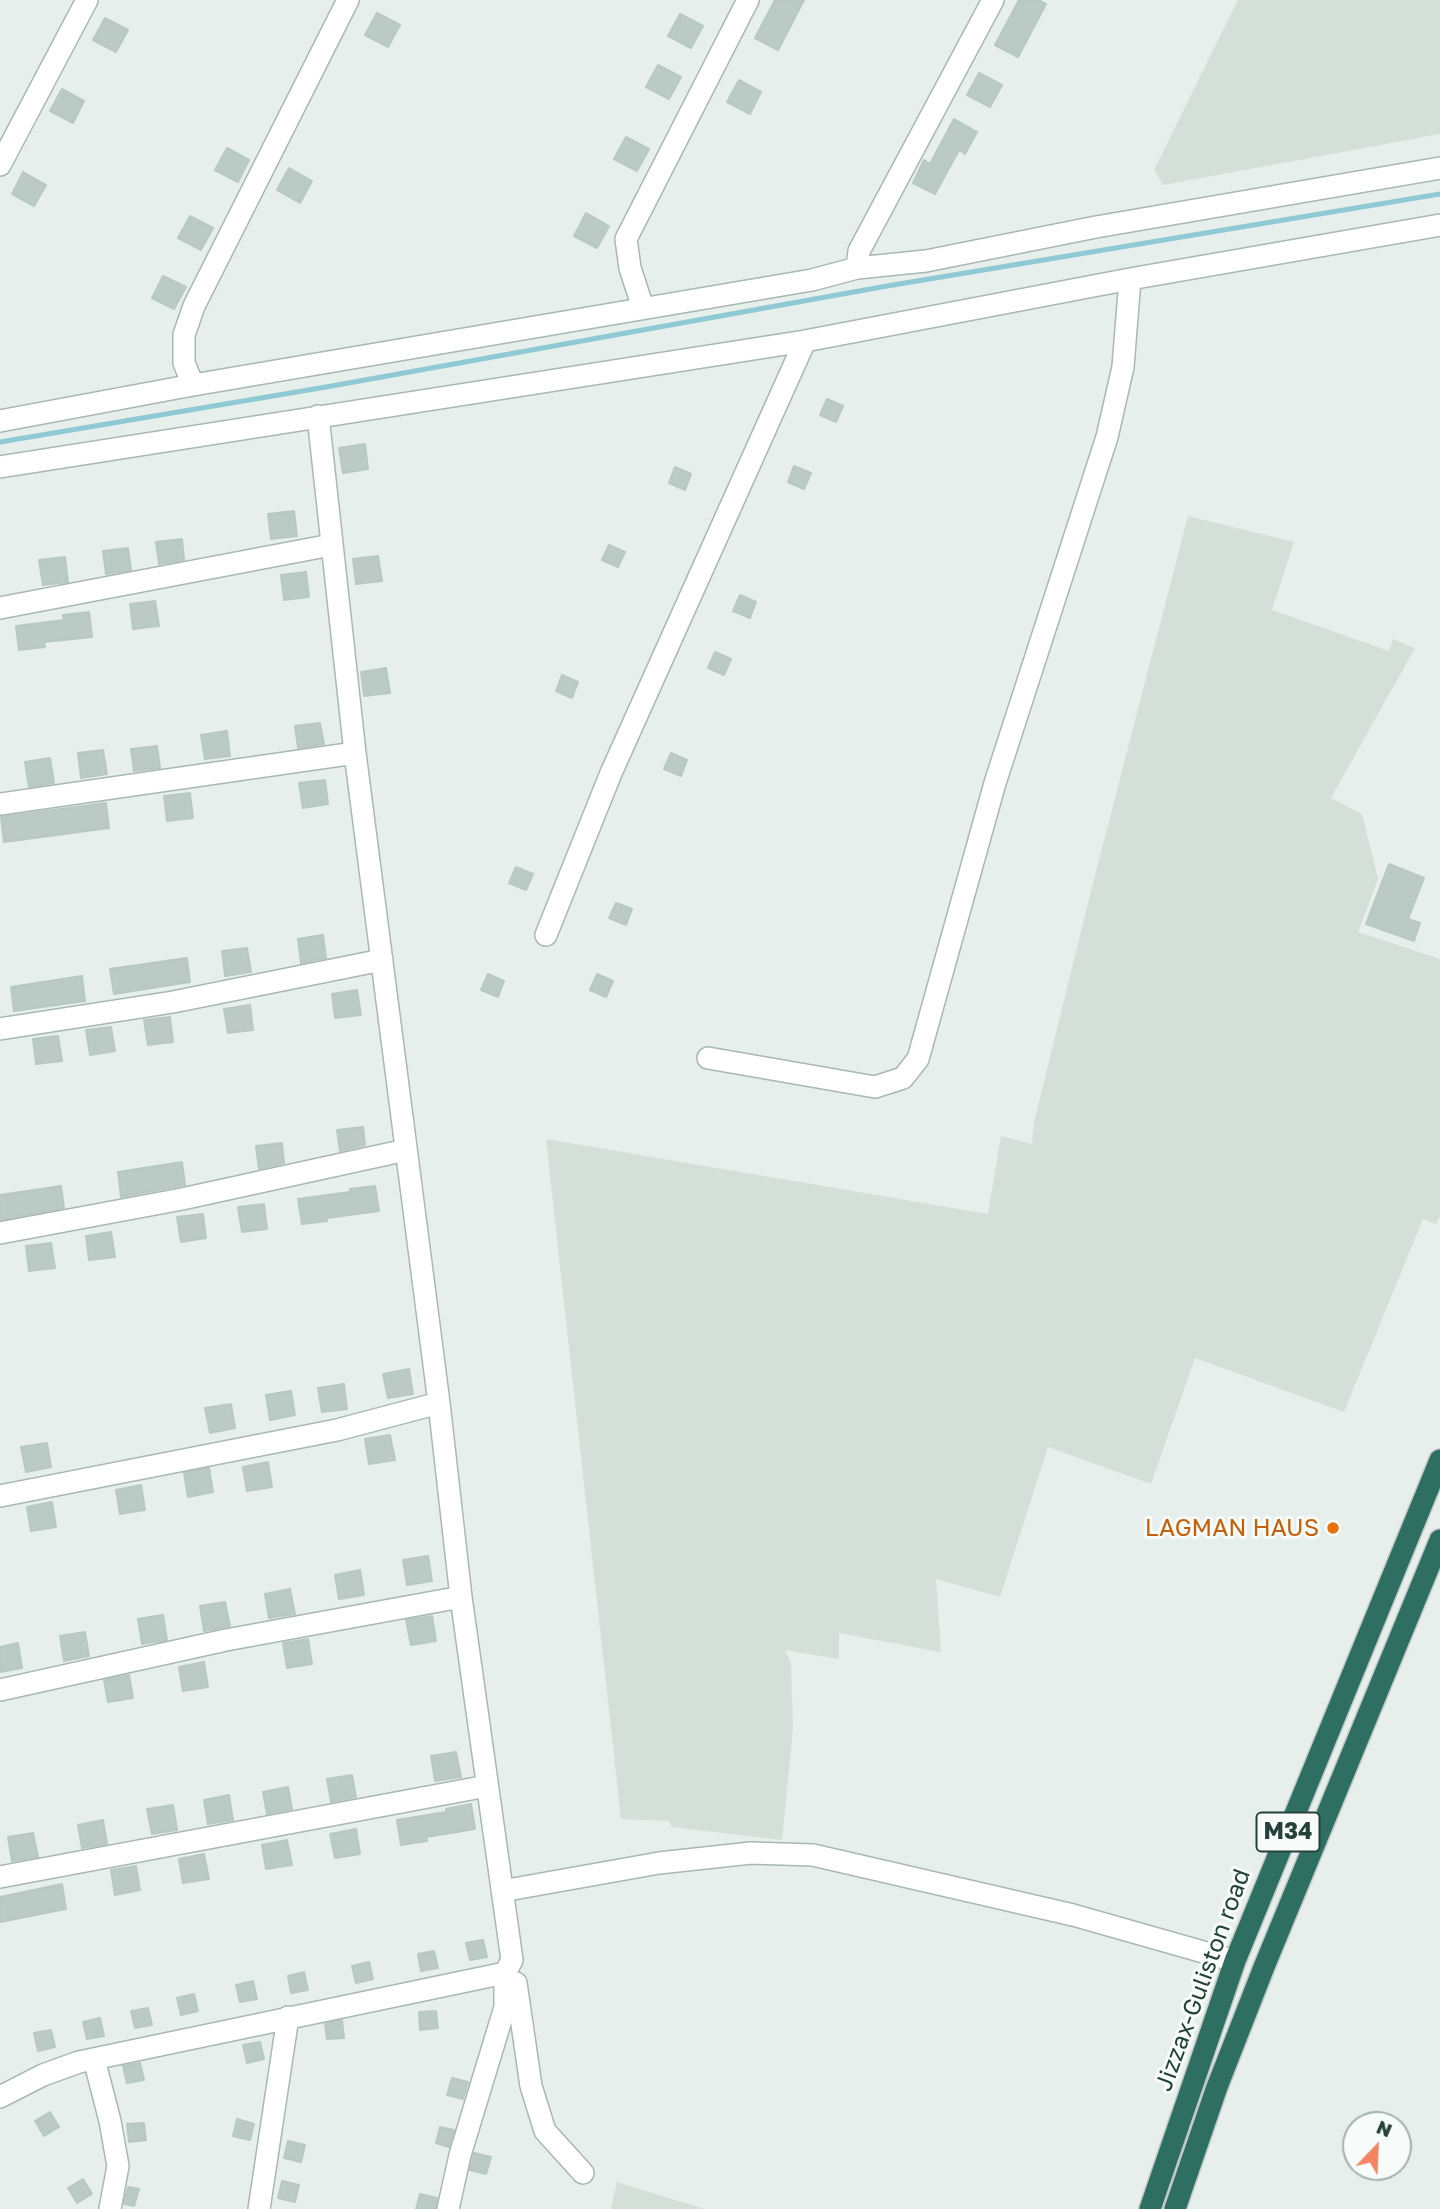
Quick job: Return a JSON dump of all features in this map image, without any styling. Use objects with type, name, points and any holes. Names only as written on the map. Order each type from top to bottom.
[{"type":"highway","name":"Jizzax-Guliston road","points":[[1150,2209],[1235,1961],[1440,1460]]},
{"type":"highway","name":"Jizzax-Guliston road","points":[[1175,2209],[1217,2087],[1264,1967],[1440,1541]]},
{"type":"street","points":[[0,165],[87,0]]},
{"type":"street","points":[[192,385],[184,363],[184,335],[194,306],[348,0]]},
{"type":"street","points":[[643,308],[630,268],[626,239],[748,0]]},
{"type":"street","points":[[857,268],[859,251],[993,0]]},
{"type":"street","points":[[0,421],[192,385],[812,280],[857,268],[926,261],[1096,227],[1440,168]]},
{"type":"street","points":[[0,467],[805,341],[1130,279],[1440,225]]},
{"type":"street","points":[[708,1058],[875,1087],[903,1078],[918,1059],[995,783],[1107,437],[1123,368],[1130,279]]},
{"type":"street","points":[[546,935],[611,773],[805,341]]},
{"type":"street","points":[[318,416],[355,752],[439,1403],[461,1597],[502,1891],[509,1967],[531,2086],[545,2131],[583,2173]]},
{"type":"street","points":[[0,608],[331,545]]},
{"type":"street","points":[[0,804],[355,752]]},
{"type":"street","points":[[0,1029],[173,1002],[382,960]]},
{"type":"street","points":[[0,1233],[182,1199],[406,1150]]},
{"type":"street","points":[[0,1496],[337,1430],[439,1403]]},
{"type":"street","points":[[0,1690],[226,1640],[461,1597]]},
{"type":"street","points":[[0,1877],[487,1786]]},
{"type":"street","points":[[502,1891],[659,1863],[751,1853],[813,1855],[1073,1915],[1235,1961]]},
{"type":"street","points":[[0,2097],[43,2075],[94,2059],[509,1967]]},
{"type":"street","points":[[448,2209],[460,2155],[505,2007],[509,1967]]},
{"type":"street","points":[[259,2209],[288,2017]]},
{"type":"street","points":[[94,2059],[118,2166],[110,2209]]},
{"type":"shaded area","points":[[1238,0],[1440,0],[1440,134],[1163,185],[1154,170]]},
{"type":"shaded area","points":[[1188,516],[1294,542],[1272,610],[1389,651],[1393,639],[1415,648],[1331,798],[1362,814],[1378,879],[1358,932],[1440,959],[1440,1216],[1436,1224],[1423,1219],[1344,1412],[1195,1358],[1151,1484],[1048,1447],[1000,1597],[936,1579],[941,1652],[839,1633],[839,1659],[785,1650],[791,1663],[793,1728],[782,1840],[672,1827],[669,1821],[621,1819],[546,1139],[988,1214],[1001,1136],[1032,1144],[1034,1122],[1092,887]]},
{"type":"shaded area","points":[[617,2182],[652,2193],[705,2209],[611,2209]]},
{"type":"building","points":[[775,0],[804,0],[778,50],[755,38]]},
{"type":"building","points":[[1019,0],[1039,0],[1046,4],[1018,57],[995,45]]},
{"type":"building","points":[[377,13],[400,25],[388,47],[365,35]]},
{"type":"building","points":[[680,14],[703,26],[691,48],[668,36]]},
{"type":"building","points":[[105,18],[128,30],[116,52],[93,40]]},
{"type":"building","points":[[658,65],[681,77],[669,99],[646,87]]},
{"type":"building","points":[[979,73],[1002,85],[990,107],[967,95]]},
{"type":"building","points":[[739,80],[761,92],[750,114],[727,102]]},
{"type":"building","points":[[62,89],[84,101],[73,123],[50,111]]},
{"type":"building","points":[[954,119],[977,132],[965,154],[959,150],[935,194],[913,183],[924,160],[930,164]]},
{"type":"building","points":[[626,137],[649,149],[637,171],[614,159]]},
{"type":"building","points":[[227,148],[249,160],[238,182],[215,170]]},
{"type":"building","points":[[289,168],[312,181],[300,203],[277,190]]},
{"type":"building","points":[[23,172],[46,185],[34,206],[12,194]]},
{"type":"building","points":[[586,213],[609,226],[597,248],[574,236]]},
{"type":"building","points":[[190,216],[213,228],[201,250],[178,238]]},
{"type":"building","points":[[163,276],[186,287],[174,309],[152,298]]},
{"type":"building","points":[[827,399],[843,406],[836,422],[820,415]]},
{"type":"building","points":[[365,444],[368,469],[343,473],[339,448]]},
{"type":"building","points":[[794,466],[811,473],[804,489],[788,482]]},
{"type":"building","points":[[675,467],[691,474],[685,490],[669,483]]},
{"type":"building","points":[[294,511],[297,536],[271,539],[268,514]]},
{"type":"building","points":[[182,539],[184,560],[159,564],[156,542]]},
{"type":"building","points":[[609,545],[625,552],[618,567],[602,560]]},
{"type":"building","points":[[128,548],[131,570],[106,574],[103,551]]},
{"type":"building","points":[[378,556],[382,581],[356,584],[353,559]]},
{"type":"building","points":[[65,557],[68,582],[43,585],[39,560]]},
{"type":"building","points":[[306,572],[309,597],[284,600],[281,575]]},
{"type":"building","points":[[740,595],[756,602],[750,618],[733,611]]},
{"type":"building","points":[[155,601],[159,626],[133,629],[130,604]]},
{"type":"building","points":[[89,612],[92,637],[44,642],[45,647],[19,650],[16,626],[64,620],[63,615]]},
{"type":"building","points":[[715,652],[731,659],[724,675],[708,668]]},
{"type":"building","points":[[386,668],[390,693],[364,696],[361,672]]},
{"type":"building","points":[[562,675],[578,682],[572,698],[556,691]]},
{"type":"building","points":[[320,723],[324,744],[298,748],[295,726]]},
{"type":"building","points":[[227,731],[230,756],[205,759],[201,735]]},
{"type":"building","points":[[157,746],[160,768],[134,771],[131,749]]},
{"type":"building","points":[[103,750],[107,774],[81,778],[78,753]]},
{"type":"building","points":[[671,753],[687,760],[681,776],[664,769]]},
{"type":"building","points":[[50,758],[54,783],[29,787],[25,762]]},
{"type":"building","points":[[325,780],[328,804],[303,808],[299,783]]},
{"type":"building","points":[[190,793],[193,818],[167,821],[164,796]]},
{"type":"building","points":[[106,803],[109,828],[4,842],[1,817]]},
{"type":"building","points":[[1389,864],[1424,878],[1408,919],[1420,923],[1414,941],[1366,924]]},
{"type":"building","points":[[516,867],[533,874],[526,890],[509,883]]},
{"type":"building","points":[[616,903],[632,909],[626,925],[609,918]]},
{"type":"building","points":[[323,935],[326,958],[301,963],[298,939]]},
{"type":"building","points":[[247,948],[251,972],[225,976],[222,951]]},
{"type":"building","points":[[187,958],[190,982],[114,994],[110,969]]},
{"type":"building","points":[[488,974],[504,981],[498,997],[481,990]]},
{"type":"building","points":[[597,974],[613,981],[606,997],[590,990]]},
{"type":"building","points":[[82,976],[85,1001],[14,1011],[11,987]]},
{"type":"building","points":[[357,990],[361,1015],[335,1018],[332,994]]},
{"type":"building","points":[[250,1005],[253,1030],[228,1033],[224,1009]]},
{"type":"building","points":[[170,1017],[173,1042],[148,1045],[144,1020]]},
{"type":"building","points":[[111,1027],[115,1051],[90,1055],[86,1030]]},
{"type":"building","points":[[58,1036],[62,1061],[36,1064],[33,1039]]},
{"type":"building","points":[[363,1127],[365,1145],[340,1151],[337,1130]]},
{"type":"building","points":[[282,1143],[284,1163],[259,1169],[256,1146]]},
{"type":"building","points":[[182,1162],[185,1185],[121,1197],[118,1172]]},
{"type":"building","points":[[61,1186],[64,1208],[0,1220],[0,1195]]},
{"type":"building","points":[[375,1186],[379,1211],[302,1224],[298,1199]]},
{"type":"building","points":[[264,1204],[267,1229],[242,1232],[238,1207]]},
{"type":"building","points":[[203,1214],[206,1238],[181,1242],[177,1217]]},
{"type":"building","points":[[111,1232],[115,1257],[89,1260],[86,1236]]},
{"type":"building","points":[[51,1243],[55,1268],[29,1271],[26,1246]]},
{"type":"building","points":[[409,1369],[413,1394],[388,1398],[383,1374]]},
{"type":"building","points":[[344,1384],[347,1409],[322,1412],[318,1388]]},
{"type":"building","points":[[291,1391],[295,1415],[270,1420],[266,1395]]},
{"type":"building","points":[[231,1404],[235,1428],[210,1433],[205,1408]]},
{"type":"building","points":[[390,1435],[395,1460],[369,1464],[365,1439]]},
{"type":"building","points":[[47,1443],[51,1467],[26,1472],[21,1447]]},
{"type":"building","points":[[268,1462],[272,1487],[247,1491],[243,1467]]},
{"type":"building","points":[[209,1468],[213,1492],[188,1497],[184,1473]]},
{"type":"building","points":[[141,1485],[145,1510],[120,1514],[116,1490]]},
{"type":"building","points":[[52,1502],[56,1527],[31,1531],[27,1507]]},
{"type":"building","points":[[428,1556],[432,1581],[407,1585],[403,1560]]},
{"type":"building","points":[[360,1570],[364,1595],[339,1599],[335,1575]]},
{"type":"building","points":[[290,1589],[295,1614],[269,1618],[265,1594]]},
{"type":"building","points":[[225,1602],[230,1626],[204,1631],[200,1606]]},
{"type":"building","points":[[163,1615],[167,1640],[142,1644],[138,1619]]},
{"type":"building","points":[[432,1616],[436,1641],[411,1645],[406,1620]]},
{"type":"building","points":[[85,1632],[89,1656],[64,1661],[60,1636]]},
{"type":"building","points":[[308,1639],[312,1664],[287,1668],[283,1643]]},
{"type":"building","points":[[18,1643],[22,1668],[0,1672],[0,1647]]},
{"type":"building","points":[[204,1662],[208,1687],[183,1691],[179,1667]]},
{"type":"building","points":[[129,1675],[133,1698],[108,1702],[104,1680]]},
{"type":"building","points":[[456,1752],[461,1777],[435,1781],[431,1756]]},
{"type":"building","points":[[352,1775],[356,1797],[331,1802],[327,1779]]},
{"type":"building","points":[[288,1787],[292,1809],[267,1814],[263,1792]]},
{"type":"building","points":[[229,1795],[233,1820],[208,1824],[204,1800]]},
{"type":"building","points":[[471,1804],[475,1829],[426,1837],[427,1841],[401,1845],[397,1820],[446,1812],[446,1809]]},
{"type":"building","points":[[173,1805],[177,1830],[152,1834],[147,1809]]},
{"type":"building","points":[[103,1820],[107,1844],[82,1848],[78,1825]]},
{"type":"building","points":[[356,1829],[360,1854],[335,1858],[330,1834]]},
{"type":"building","points":[[33,1833],[38,1857],[12,1861],[8,1837]]},
{"type":"building","points":[[287,1840],[292,1865],[266,1869],[262,1845]]},
{"type":"building","points":[[204,1854],[209,1879],[183,1883],[179,1859]]},
{"type":"building","points":[[136,1866],[140,1890],[115,1895],[111,1870]]},
{"type":"building","points":[[62,1884],[66,1909],[0,1922],[0,1897]]},
{"type":"building","points":[[483,1940],[487,1957],[470,1960],[466,1943]]},
{"type":"building","points":[[434,1951],[438,1968],[421,1971],[418,1954]]},
{"type":"building","points":[[369,1962],[373,1979],[356,1983],[352,1966]]},
{"type":"building","points":[[304,1972],[308,1990],[291,1993],[288,1976]]},
{"type":"building","points":[[253,1981],[257,1999],[240,2002],[236,1985]]},
{"type":"building","points":[[194,1994],[198,2011],[181,2015],[177,1998]]},
{"type":"building","points":[[148,2008],[152,2025],[135,2028],[131,2011]]},
{"type":"building","points":[[436,2011],[438,2028],[420,2030],[419,2012]]},
{"type":"building","points":[[100,2018],[104,2036],[87,2039],[83,2022]]},
{"type":"building","points":[[342,2020],[344,2038],[327,2039],[325,2024]]},
{"type":"building","points":[[51,2030],[55,2047],[38,2051],[34,2033]]},
{"type":"building","points":[[260,2042],[264,2059],[247,2063],[243,2045]]},
{"type":"building","points":[[140,2063],[144,2080],[127,2083],[123,2066]]},
{"type":"building","points":[[452,2078],[468,2082],[463,2099],[447,2095]]},
{"type":"building","points":[[50,2112],[59,2127],[44,2136],[35,2121]]},
{"type":"building","points":[[237,2119],[254,2124],[250,2140],[233,2136]]},
{"type":"building","points":[[144,2123],[146,2140],[129,2142],[127,2124]]},
{"type":"building","points":[[440,2127],[454,2130],[449,2147],[436,2143]]},
{"type":"building","points":[[288,2141],[305,2145],[301,2162],[284,2158]]},
{"type":"building","points":[[474,2153],[491,2157],[486,2174],[470,2170]]},
{"type":"building","points":[[83,2179],[92,2194],[77,2203],[68,2188]]},
{"type":"building","points":[[282,2181],[299,2185],[295,2202],[278,2198]]},
{"type":"building","points":[[128,2187],[139,2189],[134,2206],[124,2204]]},
{"type":"building","points":[[420,2194],[437,2198],[435,2209],[416,2209]]},
{"type":"waterway","points":[[0,442],[326,387],[887,286],[1440,194]]},
{"type":"place","name":"LAGMAN HAUS","points":[[1333,1528]]}]
